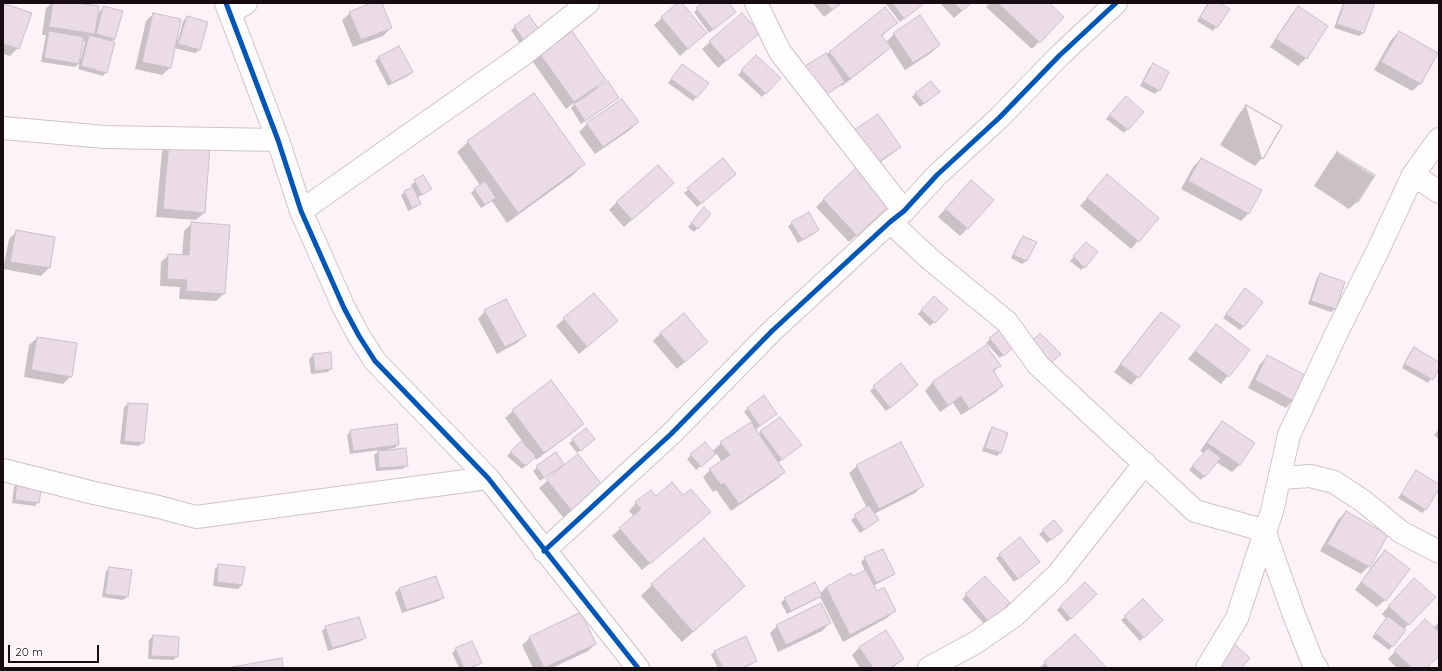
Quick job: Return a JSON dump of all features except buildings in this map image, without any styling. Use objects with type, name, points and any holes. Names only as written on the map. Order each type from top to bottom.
[{"type":"street","points":[[301,211],[524,54],[588,3]]},
{"type":"street","points":[[756,3],[780,52],[897,217],[931,260],[1007,322],[1038,365],[1195,511],[1265,532],[1294,615],[1313,663],[1317,668]]},
{"type":"street","points":[[544,551],[671,434],[772,331],[897,217],[937,175],[999,118],[1059,56],[1116,3]]},
{"type":"street","points":[[234,6],[301,211],[344,308],[359,336],[375,361],[488,478],[544,551],[638,668]]},
{"type":"street","points":[[3,128],[105,137],[278,140]]},
{"type":"street","points":[[1207,668],[1237,618],[1265,532],[1280,478],[1289,435],[1413,175],[1439,139]]},
{"type":"street","points":[[1413,175],[1439,192]]},
{"type":"street","points":[[929,668],[975,643],[1014,616],[1058,574],[1145,463]]},
{"type":"street","points":[[3,470],[196,517],[488,478]]},
{"type":"street","points":[[1280,478],[1310,476],[1334,482],[1363,501],[1401,532],[1439,552]]},
{"type":"cycle path","points":[[226,3],[278,140],[301,211],[344,308],[359,336],[375,361],[488,478],[638,668]]},
{"type":"cycle path","points":[[544,551],[671,434],[772,331],[890,222],[904,211],[937,175],[999,118],[1059,56],[1116,3]]}]
